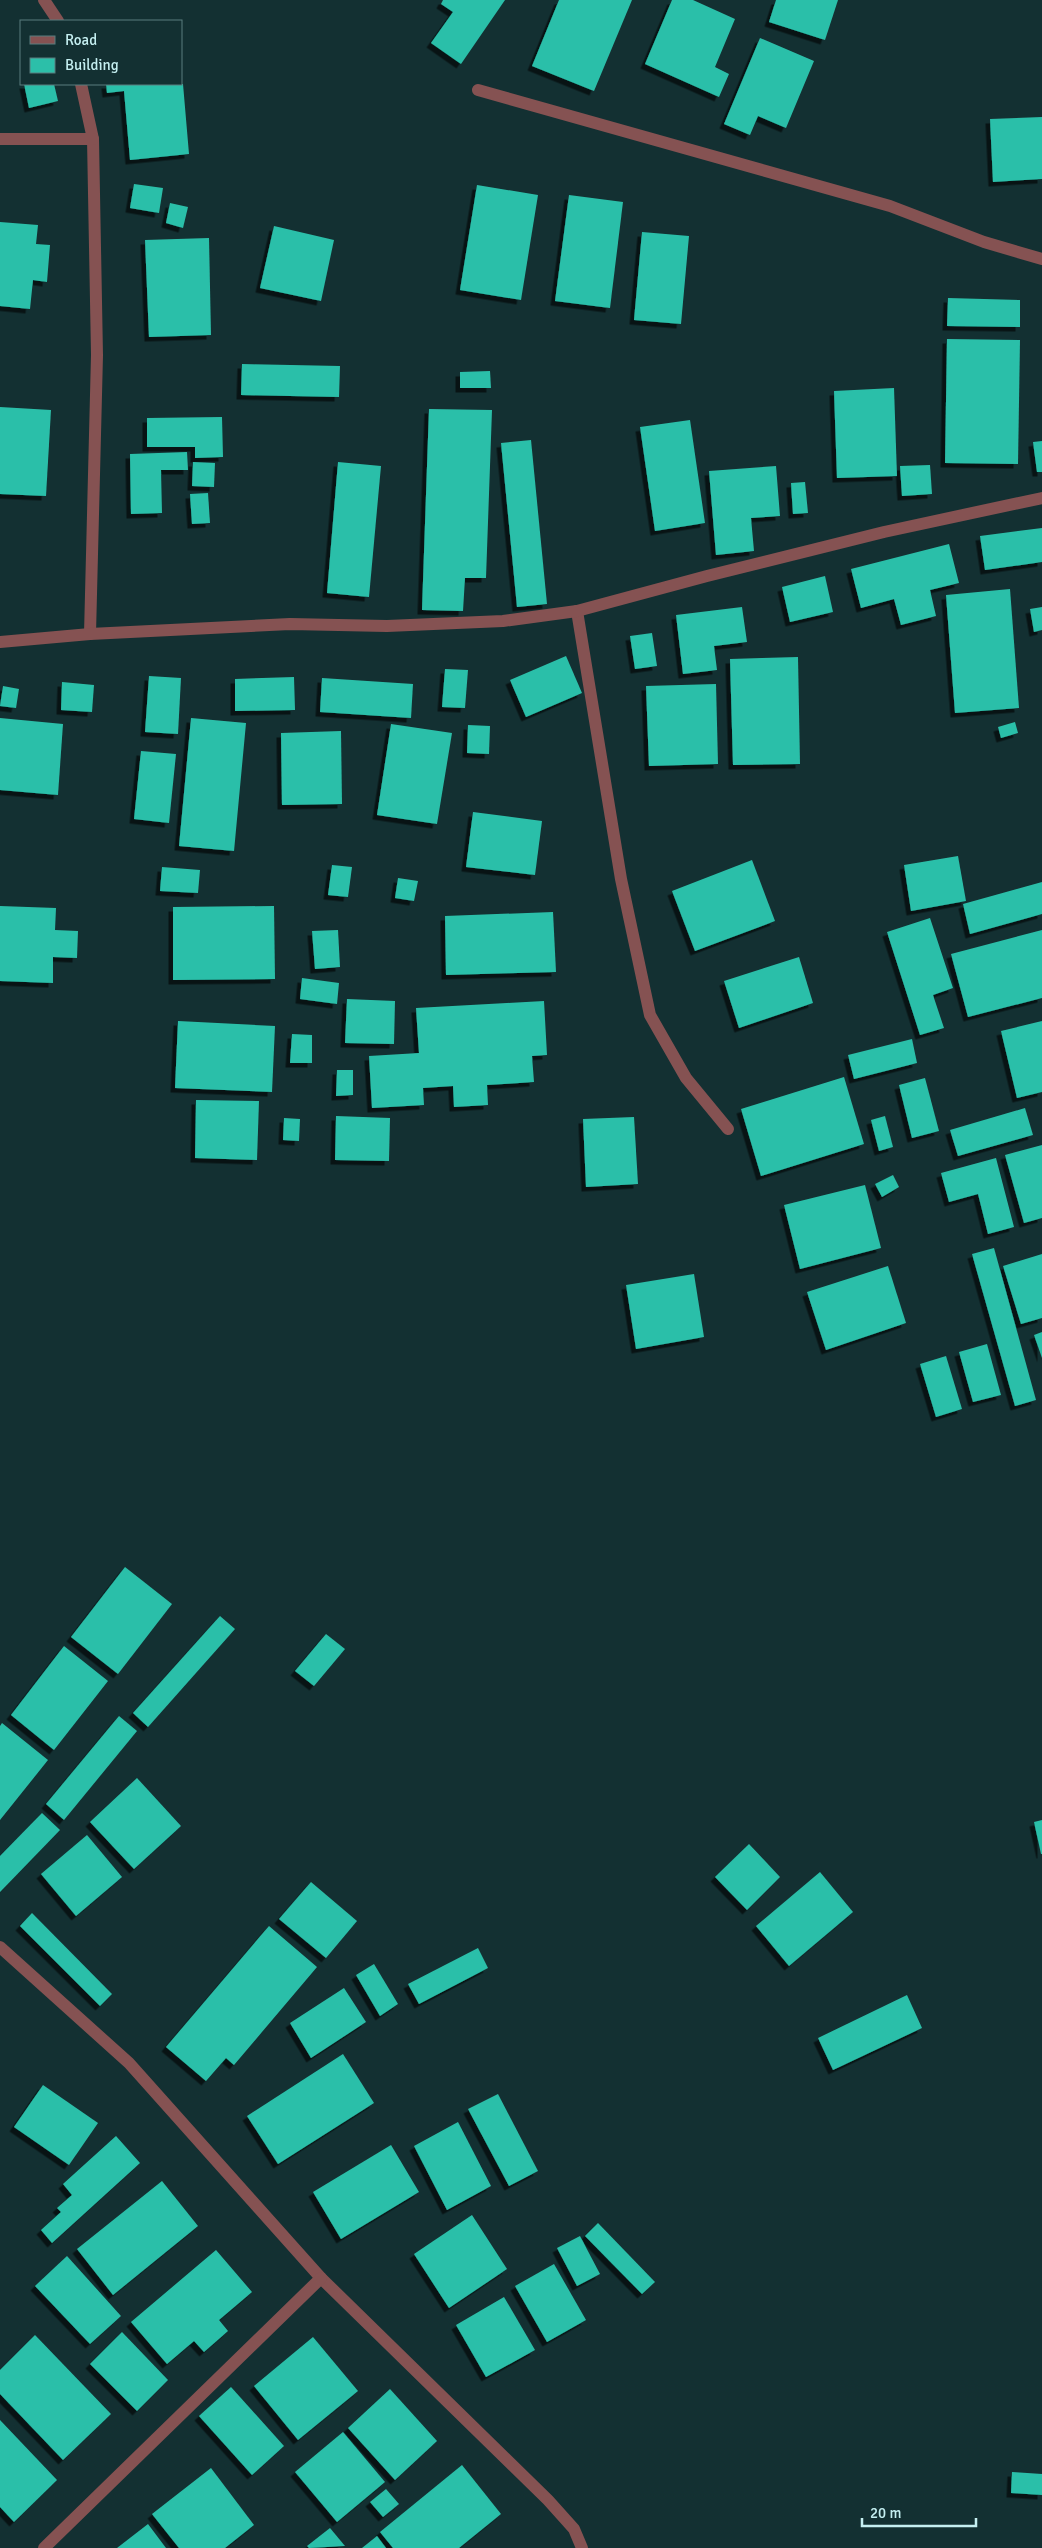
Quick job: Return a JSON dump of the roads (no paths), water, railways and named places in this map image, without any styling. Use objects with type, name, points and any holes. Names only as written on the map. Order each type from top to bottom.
[{"type":"street","points":[[44,0],[57,20]]},
{"type":"street","points":[[81,85],[93,139],[97,355],[90,634]]},
{"type":"street","points":[[478,90],[890,206],[984,242],[1042,259]]},
{"type":"street","points":[[0,139],[93,139]]},
{"type":"street","points":[[0,642],[90,634],[290,624],[386,626],[502,621],[577,611],[884,532],[1042,498]]},
{"type":"street","points":[[577,611],[621,879],[650,1015],[686,1078],[728,1129]]},
{"type":"street","points":[[0,1947],[128,2064],[321,2278],[548,2500],[574,2530],[582,2548]]},
{"type":"street","points":[[44,2548],[321,2278]]}]
